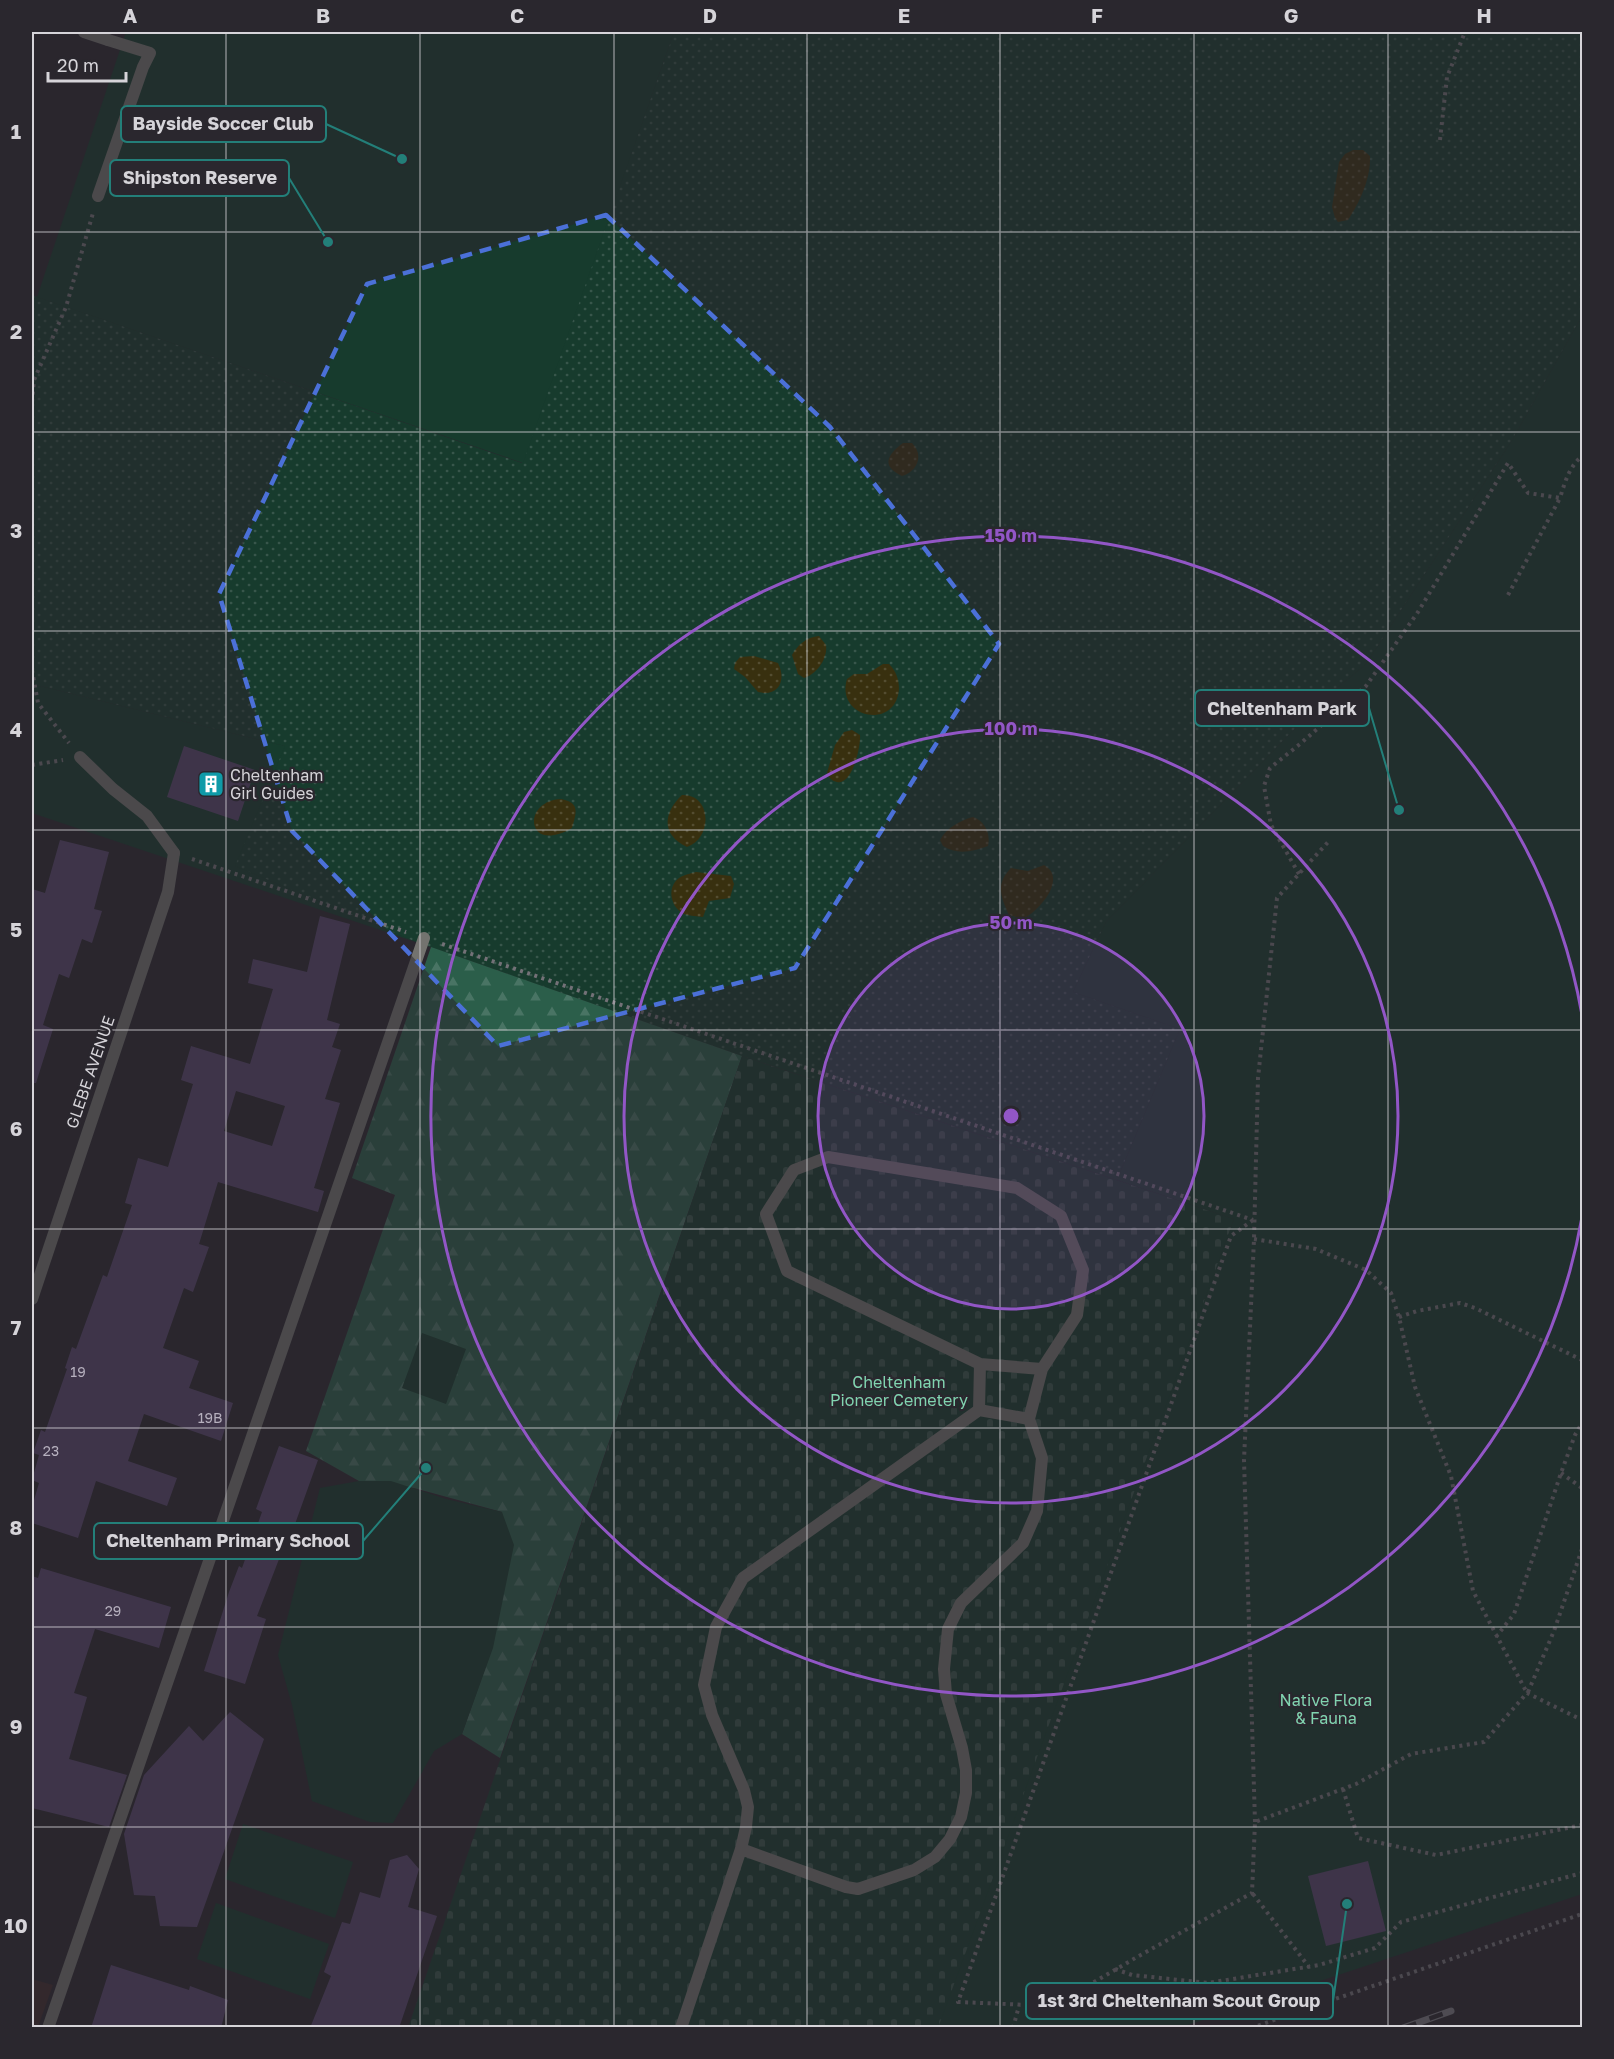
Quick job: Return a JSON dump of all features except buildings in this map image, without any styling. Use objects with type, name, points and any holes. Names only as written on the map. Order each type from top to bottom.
[{"type":"street","points":[[84,32],[150,53],[98,195]]},
{"type":"street","points":[[80,757],[113,789],[147,816],[174,853]]},
{"type":"street","name":"GLEBE AVENUE","points":[[32,1299],[168,892],[174,853]]},
{"type":"street","points":[[48,2028],[424,938]]},
{"type":"street","points":[[741,1849],[846,1887],[858,1889],[914,1870],[935,1857],[950,1839],[961,1817],[966,1793],[966,1770],[946,1694],[944,1669],[948,1629],[961,1603],[1023,1543],[1037,1510],[1042,1458],[1029,1419],[1042,1369],[1077,1315],[1083,1270],[1061,1216],[1017,1188],[828,1157],[794,1170],[766,1214],[787,1271],[980,1364],[1042,1369]]},
{"type":"street","points":[[979,1410],[980,1364]]},
{"type":"street","points":[[681,2028],[741,1849],[746,1827],[748,1807],[744,1790],[712,1714],[704,1685],[716,1627],[743,1578],[979,1410],[1029,1419]]},
{"type":"path","points":[[1440,140],[1447,77],[1465,32]]},
{"type":"path","points":[[32,402],[34,380],[66,307],[98,195]]},
{"type":"path","points":[[1508,595],[1560,498],[1566,478],[1575,462],[1582,456]]},
{"type":"path","points":[[1299,874],[1271,825],[1264,786],[1270,768],[1366,686],[1418,612],[1508,464],[1528,493],[1560,498]]},
{"type":"path","points":[[32,670],[38,703],[80,757],[32,765]]},
{"type":"path","points":[[1309,1966],[1252,1893],[1255,1822],[1244,1460],[1254,1239],[1257,1078],[1277,898],[1329,842]]},
{"type":"path","points":[[174,853],[1254,1220]]},
{"type":"path","points":[[1252,1893],[1053,2006],[958,2002],[1231,1236],[1254,1220]]},
{"type":"path","points":[[1254,1239],[1316,1249],[1366,1270],[1391,1293],[1399,1317],[1415,1387],[1451,1476],[1473,1591],[1527,1693],[1582,1719]]},
{"type":"path","points":[[1399,1317],[1417,1311],[1460,1303],[1475,1308],[1582,1360]]},
{"type":"path","points":[[1496,1637],[1514,1614],[1561,1473],[1582,1423]]},
{"type":"path","points":[[1561,1473],[1582,1488]]},
{"type":"path","points":[[1255,1822],[1356,1784],[1411,1754],[1484,1742],[1527,1693],[1554,1631],[1582,1549]]},
{"type":"path","points":[[1343,1789],[1358,1838],[1436,1855],[1582,1825]]},
{"type":"path","points":[[1115,1969],[1132,1975],[1208,1983],[1309,1966],[1375,1948],[1401,1922],[1582,1873]]},
{"type":"path","points":[[1251,2028],[1582,1914]]},
{"type":"path","points":[[1012,2028],[1019,2006]]},
{"type":"highlighted area","points":[[606,215],[830,427],[999,644],[795,968],[498,1046],[292,831],[219,594],[367,284]]},
{"type":"shaded area","points":[[32,1979],[53,1985],[38,2027],[32,2027]]},
{"type":"green space","points":[[126,32],[674,32],[523,463],[37,297]]},
{"type":"green space","points":[[674,32],[1582,32],[1582,316],[1511,442],[1366,664],[1325,698],[1106,922],[1073,992],[1180,1029],[1117,1180],[742,1056],[416,942],[234,866],[284,746],[32,684],[32,295],[522,463]]},
{"type":"green space","name":"Native Flora & Fauna","points":[[1582,316],[1582,1894],[1182,2027],[938,2028],[1234,1219],[1117,1180],[1180,1029],[1073,992],[1106,922],[1325,698],[1366,664],[1511,442]]},
{"type":"green space","points":[[32,684],[285,746],[235,866],[416,942],[32,813]]},
{"type":"green space","points":[[431,947],[742,1056],[500,1758],[462,1734],[493,1646],[502,1512],[414,1488],[359,1481],[306,1451],[395,1195],[352,1178]]},
{"type":"green space","name":"Cheltenham Pioneer Cemetery","points":[[742,1056],[1234,1219],[945,2027],[408,2028]]},
{"type":"green space","points":[[422,1333],[466,1349],[446,1404],[402,1388]]},
{"type":"green space","points":[[359,1481],[391,1481],[446,1499],[502,1512],[514,1545],[493,1648],[462,1734],[434,1751],[393,1823],[370,1822],[312,1801],[292,1705],[278,1655],[320,1488]]},
{"type":"green space","points":[[243,1824],[353,1862],[335,1918],[225,1879]]},
{"type":"green space","points":[[216,1903],[329,1944],[310,1999],[197,1959]]},
{"type":"sand","points":[[1353,150],[1363,150],[1370,156],[1369,173],[1364,190],[1348,220],[1338,222],[1332,207],[1339,162],[1345,154]]},
{"type":"sand","points":[[903,443],[912,443],[916,448],[918,462],[908,474],[902,476],[891,468],[889,460],[893,451]]},
{"type":"sand","points":[[819,636],[826,645],[825,655],[817,669],[804,678],[798,674],[792,655],[803,642]]},
{"type":"sand","points":[[754,656],[778,663],[781,670],[781,681],[775,690],[765,693],[758,692],[745,677],[734,669],[740,657]]},
{"type":"sand","points":[[883,664],[889,664],[894,669],[898,679],[899,689],[895,702],[888,711],[878,715],[857,710],[850,703],[846,692],[847,679],[854,674],[867,674]]},
{"type":"sand","points":[[852,730],[860,735],[855,764],[847,778],[842,782],[835,782],[827,773],[835,745],[844,732]]},
{"type":"sand","points":[[682,795],[699,801],[706,817],[701,835],[687,847],[673,836],[668,823],[671,809]]},
{"type":"sand","points":[[561,799],[572,803],[576,809],[572,828],[557,835],[545,835],[538,831],[534,824],[539,808],[548,802]]},
{"type":"sand","points":[[973,817],[986,828],[989,837],[988,846],[965,852],[953,851],[943,846],[940,840],[950,828]]},
{"type":"sand","points":[[1044,865],[1051,871],[1053,878],[1052,886],[1043,902],[1023,919],[1009,915],[1001,891],[1006,874],[1011,868],[1028,871]]},
{"type":"sand","points":[[696,872],[731,876],[734,884],[730,898],[709,901],[703,917],[680,912],[671,896],[677,880]]},
{"type":"railway","points":[[1403,2028],[1451,2011]]},
{"type":"place","name":"Bayside Soccer Club","points":[[402,159]]},
{"type":"place","name":"Shipston Reserve","points":[[328,242]]},
{"type":"place","name":"Cheltenham Girl Guides","points":[[211,784]]},
{"type":"place","name":"Cheltenham Park","points":[[1399,810]]},
{"type":"place","name":"Cheltenham Primary School","points":[[426,1468]]},
{"type":"place","name":"1st 3rd Cheltenham Scout Group","points":[[1347,1904]]}]
